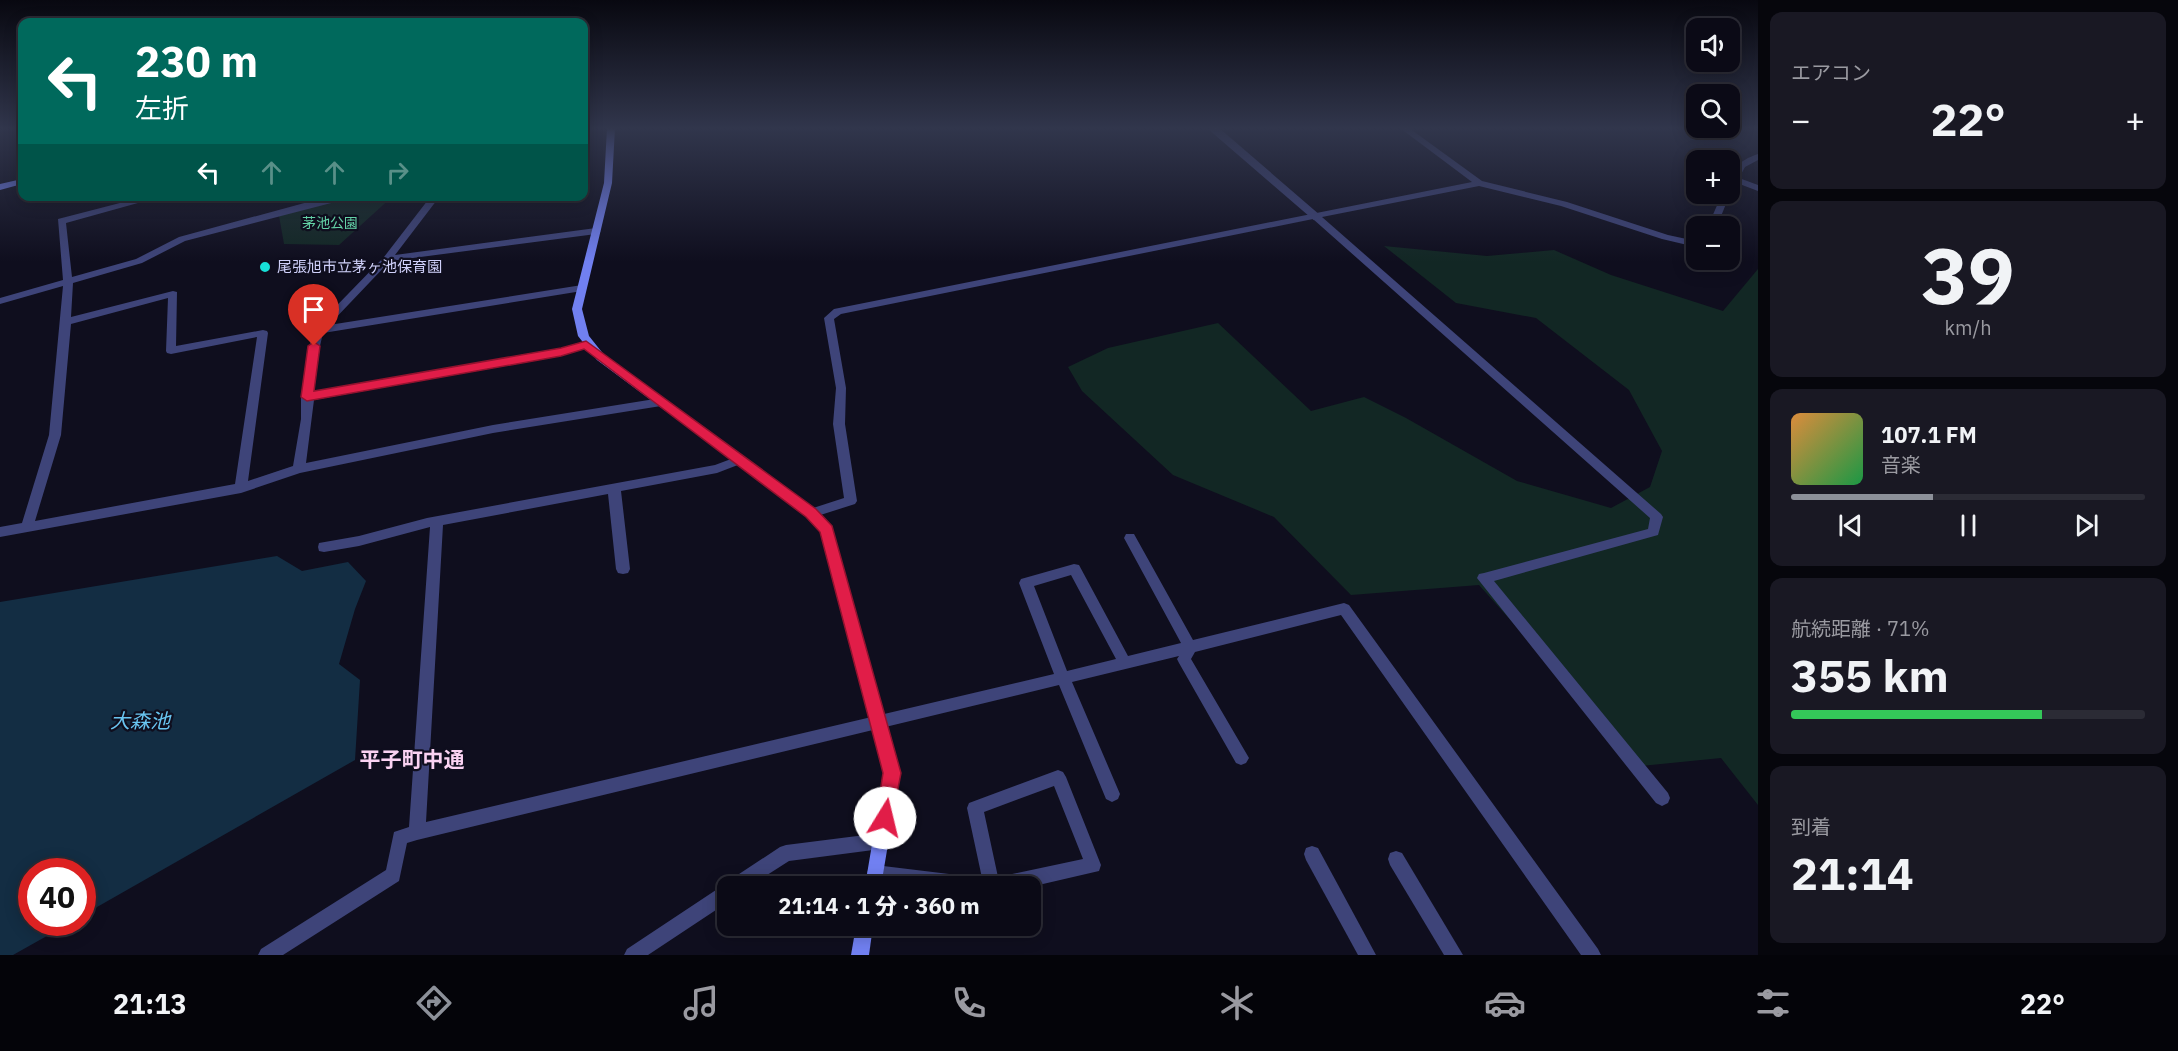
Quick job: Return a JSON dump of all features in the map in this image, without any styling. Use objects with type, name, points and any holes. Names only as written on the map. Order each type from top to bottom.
[{"type":"street","points":[[609,173],[577,309],[578,326],[586,345],[811,513],[827,530],[892,773],[875,876]]},
{"type":"street","points":[[1465,173],[1479,183],[1564,204],[1686,242]]},
{"type":"street","points":[[0,179],[18,175]]},
{"type":"street","points":[[1740,181],[1758,188]]},
{"type":"street","points":[[0,187],[18,183]]},
{"type":"street","points":[[811,513],[851,501],[839,424],[841,388],[829,318],[838,311],[1479,183]]},
{"type":"street","points":[[27,528],[55,435],[68,282],[61,221],[139,201]]},
{"type":"street","points":[[0,301],[139,261],[182,239],[328,201]]},
{"type":"street","points":[[299,469],[307,418],[310,363],[318,330],[387,259],[432,201]]},
{"type":"street","points":[[1315,216],[1657,517],[1654,532],[1484,578],[1662,798]]},
{"type":"street","points":[[387,259],[596,231]]},
{"type":"street","points":[[318,330],[582,288]]},
{"type":"street","points":[[66,322],[173,294],[171,351],[263,333],[241,488]]},
{"type":"street","points":[[307,397],[561,352],[586,345]]},
{"type":"street","points":[[0,532],[241,488],[299,469],[493,429],[661,402]]},
{"type":"street","points":[[324,547],[359,541],[437,521],[717,470],[739,460]]},
{"type":"street","points":[[615,488],[614,497],[623,569]]},
{"type":"street","points":[[417,832],[437,521]]},
{"type":"street","points":[[1130,538],[1190,647]]},
{"type":"street","points":[[1112,794],[1026,583],[1074,569],[1125,663]]},
{"type":"street","points":[[267,955],[393,875],[400,838],[417,832],[880,723],[1344,609],[1592,955]]},
{"type":"street","points":[[1190,647],[1184,659],[1241,758]]},
{"type":"street","points":[[990,876],[975,808],[1058,777],[1092,865],[1041,876]]},
{"type":"street","points":[[751,876],[786,853],[881,841]]},
{"type":"street","points":[[1312,854],[1366,955]]},
{"type":"street","points":[[1396,859],[1454,955]]},
{"type":"street","points":[[633,955],[717,899]]},
{"type":"street","points":[[860,955],[863,936]]},
{"type":"lane","points":[[1264,173],[1315,216]]},
{"type":"green space","name":"茅池公園","points":[[333,201],[387,201],[339,245],[284,244],[279,216]]},
{"type":"green space","points":[[1384,246],[1487,256],[1554,250],[1611,275],[1723,311],[1758,269],[1758,805],[1721,758],[1641,766],[1479,585],[1351,595],[1274,517],[1173,475],[1082,391],[1068,367],[1108,348],[1218,323],[1311,411],[1364,397],[1406,418],[1517,481],[1611,508],[1650,487],[1662,451],[1629,390],[1536,318],[1456,303]]},
{"type":"water","name":"大森池","points":[[277,556],[302,571],[348,562],[366,581],[339,664],[360,680],[355,760],[96,908],[96,858],[18,858],[18,936],[47,936],[13,955],[0,955],[0,602]]},
{"type":"place","name":"尾張旭市立茅ヶ池保育園","points":[[265,267]]},
{"type":"district","name":"平子町中通","points":[[412,760]]},
{"type":"route","points":[[314,346],[307,397],[561,352],[586,345],[811,513],[827,530],[880,723],[892,773],[885,818]]}]
